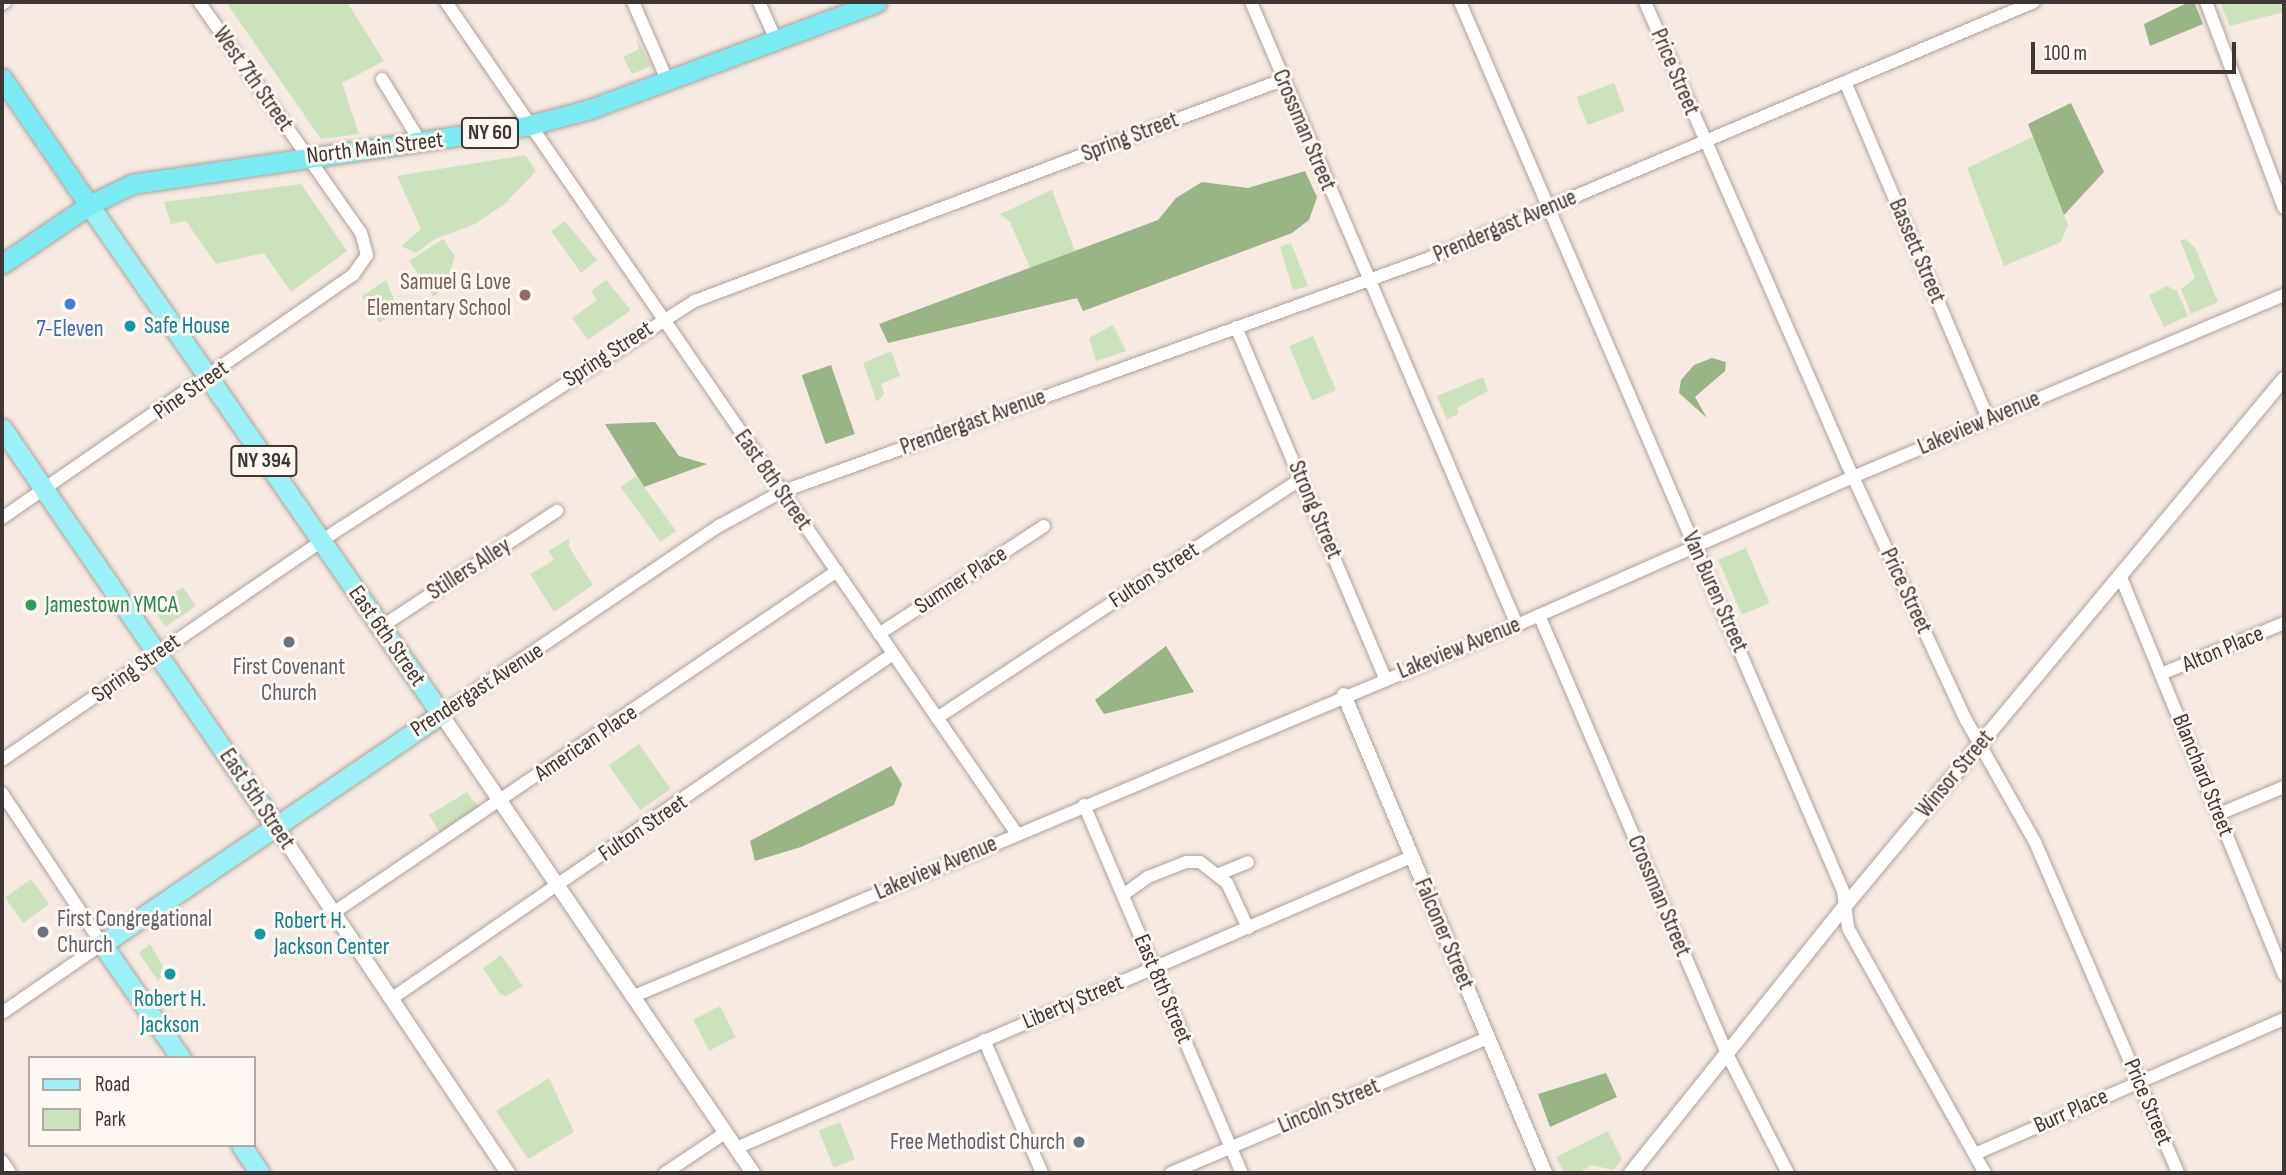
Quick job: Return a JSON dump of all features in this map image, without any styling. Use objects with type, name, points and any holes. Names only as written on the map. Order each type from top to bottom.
[{"type":"highway","name":"North Main Street","points":[[2,264],[110,192],[158,180],[530,125],[667,80],[877,2]]},
{"type":"highway","points":[[2,78],[89,205]]},
{"type":"highway","name":"NY 60","points":[[71,180],[89,186],[154,173],[158,180]]},
{"type":"main road","name":"East 6th Street","points":[[89,205],[441,714]]},
{"type":"main road","name":"East 5th Street","points":[[2,428],[275,825]]},
{"type":"main road","name":"Prendergast Avenue","points":[[102,944],[441,714]]},
{"type":"main road","points":[[102,944],[180,1056]]},
{"type":"main road","points":[[242,1147],[260,1173]]},
{"type":"street","name":"West 7th Street","points":[[199,2],[369,249]]},
{"type":"street","name":"East 8th Street","points":[[446,2],[1017,834]]},
{"type":"street","points":[[633,2],[667,80]]},
{"type":"street","points":[[759,2],[776,40]]},
{"type":"street","name":"Crossman Street","points":[[1251,2],[1358,259],[1517,625]]},
{"type":"street","name":"Van Buren Street","points":[[1460,2],[1546,209],[1697,547],[1843,891],[1848,928],[1985,1173]]},
{"type":"street","name":"Price Street","points":[[1645,2],[1853,477],[1979,744],[2035,842],[2178,1173]]},
{"type":"street","name":"Prendergast Avenue","points":[[441,714],[719,526],[781,492],[1367,280],[1846,84],[2014,6],[2034,2]]},
{"type":"street","points":[[2206,2],[2284,208]]},
{"type":"street","points":[[382,79],[421,143]]},
{"type":"street","name":"Spring Street","points":[[2,760],[321,542],[663,318],[696,300],[1282,80]]},
{"type":"street","name":"Bassett Street","points":[[1846,84],[1988,419]]},
{"type":"street","name":"Pine Street","points":[[2,518],[210,378],[353,275],[369,249]]},
{"type":"street","name":"Lakeview Avenue","points":[[632,997],[1344,695],[1517,625],[1853,477],[2284,295]]},
{"type":"street","name":"Strong Street","points":[[1236,327],[1385,678]]},
{"type":"street","name":"Winsor Street","points":[[1631,1173],[1845,906],[2284,379]]},
{"type":"street","name":"Fulton Street","points":[[937,718],[1302,480]]},
{"type":"street","name":"Stillers Alley","points":[[381,627],[557,511]]},
{"type":"street","name":"Sumner Place","points":[[879,634],[1044,526]]},
{"type":"street","name":"American Place","points":[[333,913],[501,802],[837,571]]},
{"type":"street","name":"Blanchard Street","points":[[2119,575],[2280,953],[2284,975]]},
{"type":"street","name":"Crossman Street","points":[[1539,615],[1727,1054],[1788,1173]]},
{"type":"street","name":"Alton Place","points":[[2161,674],[2284,623]]},
{"type":"street","name":"Fulton Street","points":[[391,999],[893,654]]},
{"type":"street","name":"Falconer Street","points":[[1344,695],[1545,1173]]},
{"type":"street","name":"East 6th Street","points":[[441,714],[753,1173]]},
{"type":"street","points":[[2219,814],[2284,787]]},
{"type":"street","points":[[2,793],[102,944]]},
{"type":"street","name":"East 8th Street","points":[[1084,806],[1242,1173]]},
{"type":"street","name":"East 5th Street","points":[[275,825],[508,1173]]},
{"type":"street","name":"Liberty Street","points":[[736,1148],[1411,857]]},
{"type":"street","points":[[1123,895],[1148,877],[1186,862],[1205,864],[1219,874],[1248,928]]},
{"type":"street","points":[[1219,874],[1248,862]]},
{"type":"street","name":"Prendergast Avenue","points":[[2,1013],[102,944]]},
{"type":"street","name":"Burr Place","points":[[1975,1154],[2284,1019]]},
{"type":"street","name":"Lincoln Street","points":[[1171,1173],[1488,1038]]},
{"type":"street","points":[[984,1040],[1042,1173]]},
{"type":"street","points":[[665,1173],[725,1133]]},
{"type":"street","points":[[2,1161],[10,1173]]},
{"type":"green space","points":[[226,2],[347,2],[384,61],[342,83],[359,134],[321,139]]},
{"type":"green space","points":[[2194,2],[2203,24],[2150,46],[2144,24]]},
{"type":"green space","points":[[2220,2],[2284,2],[2284,12],[2230,26]]},
{"type":"green space","points":[[636,37],[651,66],[632,74],[623,57],[639,49]]},
{"type":"green space","points":[[1614,83],[1625,111],[1587,125],[1577,97]]},
{"type":"green space","points":[[2071,103],[2104,172],[2064,215],[2028,124]]},
{"type":"green space","points":[[2033,137],[2068,225],[2061,242],[2004,266],[1967,168]]},
{"type":"green space","points":[[525,155],[536,171],[506,203],[475,224],[435,239],[416,253],[401,246],[421,229],[397,176]]},
{"type":"green space","points":[[1305,171],[1317,197],[1309,220],[1292,233],[1083,311],[1077,298],[888,343],[879,324],[1158,220],[1176,198],[1202,182],[1248,188]]},
{"type":"green space","points":[[301,184],[347,251],[291,292],[264,253],[216,264],[186,221],[171,224],[164,202]]},
{"type":"green space","points":[[1052,190],[1075,251],[1030,268],[1010,222],[1000,214]]},
{"type":"green space","points":[[565,221],[597,260],[581,273],[551,231]]},
{"type":"green space","points":[[443,239],[455,256],[444,290],[433,296],[409,261]]},
{"type":"green space","points":[[2186,239],[2195,248],[2218,302],[2191,314],[2181,289],[2195,278],[2180,240]]},
{"type":"green space","points":[[1291,243],[1308,286],[1293,290],[1280,247]]},
{"type":"green space","points":[[386,280],[398,310],[379,323],[362,296]]},
{"type":"green space","points":[[606,280],[631,310],[588,340],[572,318],[597,300],[591,291]]},
{"type":"green space","points":[[2167,286],[2177,291],[2188,316],[2164,327],[2149,295]]},
{"type":"green space","points":[[1113,325],[1126,351],[1096,361],[1089,338]]},
{"type":"green space","points":[[1313,336],[1336,390],[1312,400],[1289,346]]},
{"type":"green space","points":[[891,351],[900,376],[881,384],[884,394],[877,402],[863,363]]},
{"type":"green space","points":[[1712,358],[1726,362],[1725,371],[1695,397],[1707,418],[1679,393],[1681,380],[1694,365]]},
{"type":"green space","points":[[831,365],[855,434],[825,444],[802,375]]},
{"type":"green space","points":[[1483,377],[1488,391],[1457,408],[1459,413],[1447,420],[1437,396]]},
{"type":"green space","points":[[655,422],[679,456],[707,464],[644,487],[605,424]]},
{"type":"green space","points":[[636,476],[676,531],[661,542],[621,487]]},
{"type":"green space","points":[[569,538],[569,547],[593,585],[554,612],[530,574],[554,560],[549,551]]},
{"type":"green space","points":[[1746,548],[1769,603],[1742,615],[1718,560]]},
{"type":"green space","points":[[183,587],[196,606],[165,627],[152,608]]},
{"type":"green space","points":[[1166,646],[1194,692],[1104,714],[1095,700]]},
{"type":"green space","points":[[639,744],[671,789],[640,810],[609,765]]},
{"type":"green space","points":[[891,766],[902,784],[894,805],[801,847],[755,861],[750,841]]},
{"type":"green space","points":[[467,792],[480,809],[442,836],[429,815]]},
{"type":"green space","points":[[31,879],[49,904],[23,923],[5,898]]},
{"type":"green space","points":[[150,944],[166,972],[158,981],[139,953]]},
{"type":"green space","points":[[501,955],[523,986],[506,996],[500,994],[483,968]]},
{"type":"green space","points":[[720,1006],[736,1037],[709,1051],[693,1020]]},
{"type":"green space","points":[[1606,1073],[1617,1097],[1550,1127],[1538,1094]]},
{"type":"green space","points":[[549,1078],[574,1132],[528,1159],[496,1111]]},
{"type":"green space","points":[[840,1122],[855,1159],[834,1168],[819,1131]]},
{"type":"green space","points":[[1608,1131],[1622,1159],[1613,1170],[1592,1165],[1578,1173],[1564,1173],[1556,1157]]},
{"type":"place","name":"Samuel G Love Elementary School","points":[[525,295]]},
{"type":"place","name":"7-Eleven","points":[[70,304]]},
{"type":"place","name":"Safe House","points":[[130,326]]},
{"type":"place","name":"Jamestown YMCA","points":[[31,605]]},
{"type":"place","name":"First Covenant Church","points":[[289,642]]},
{"type":"place","name":"First Congregational Church","points":[[43,932]]},
{"type":"place","name":"Robert H. Jackson Center","points":[[260,934]]},
{"type":"place","name":"Robert H. Jackson","points":[[170,974]]},
{"type":"place","name":"Free Methodist Church","points":[[1079,1142]]}]
